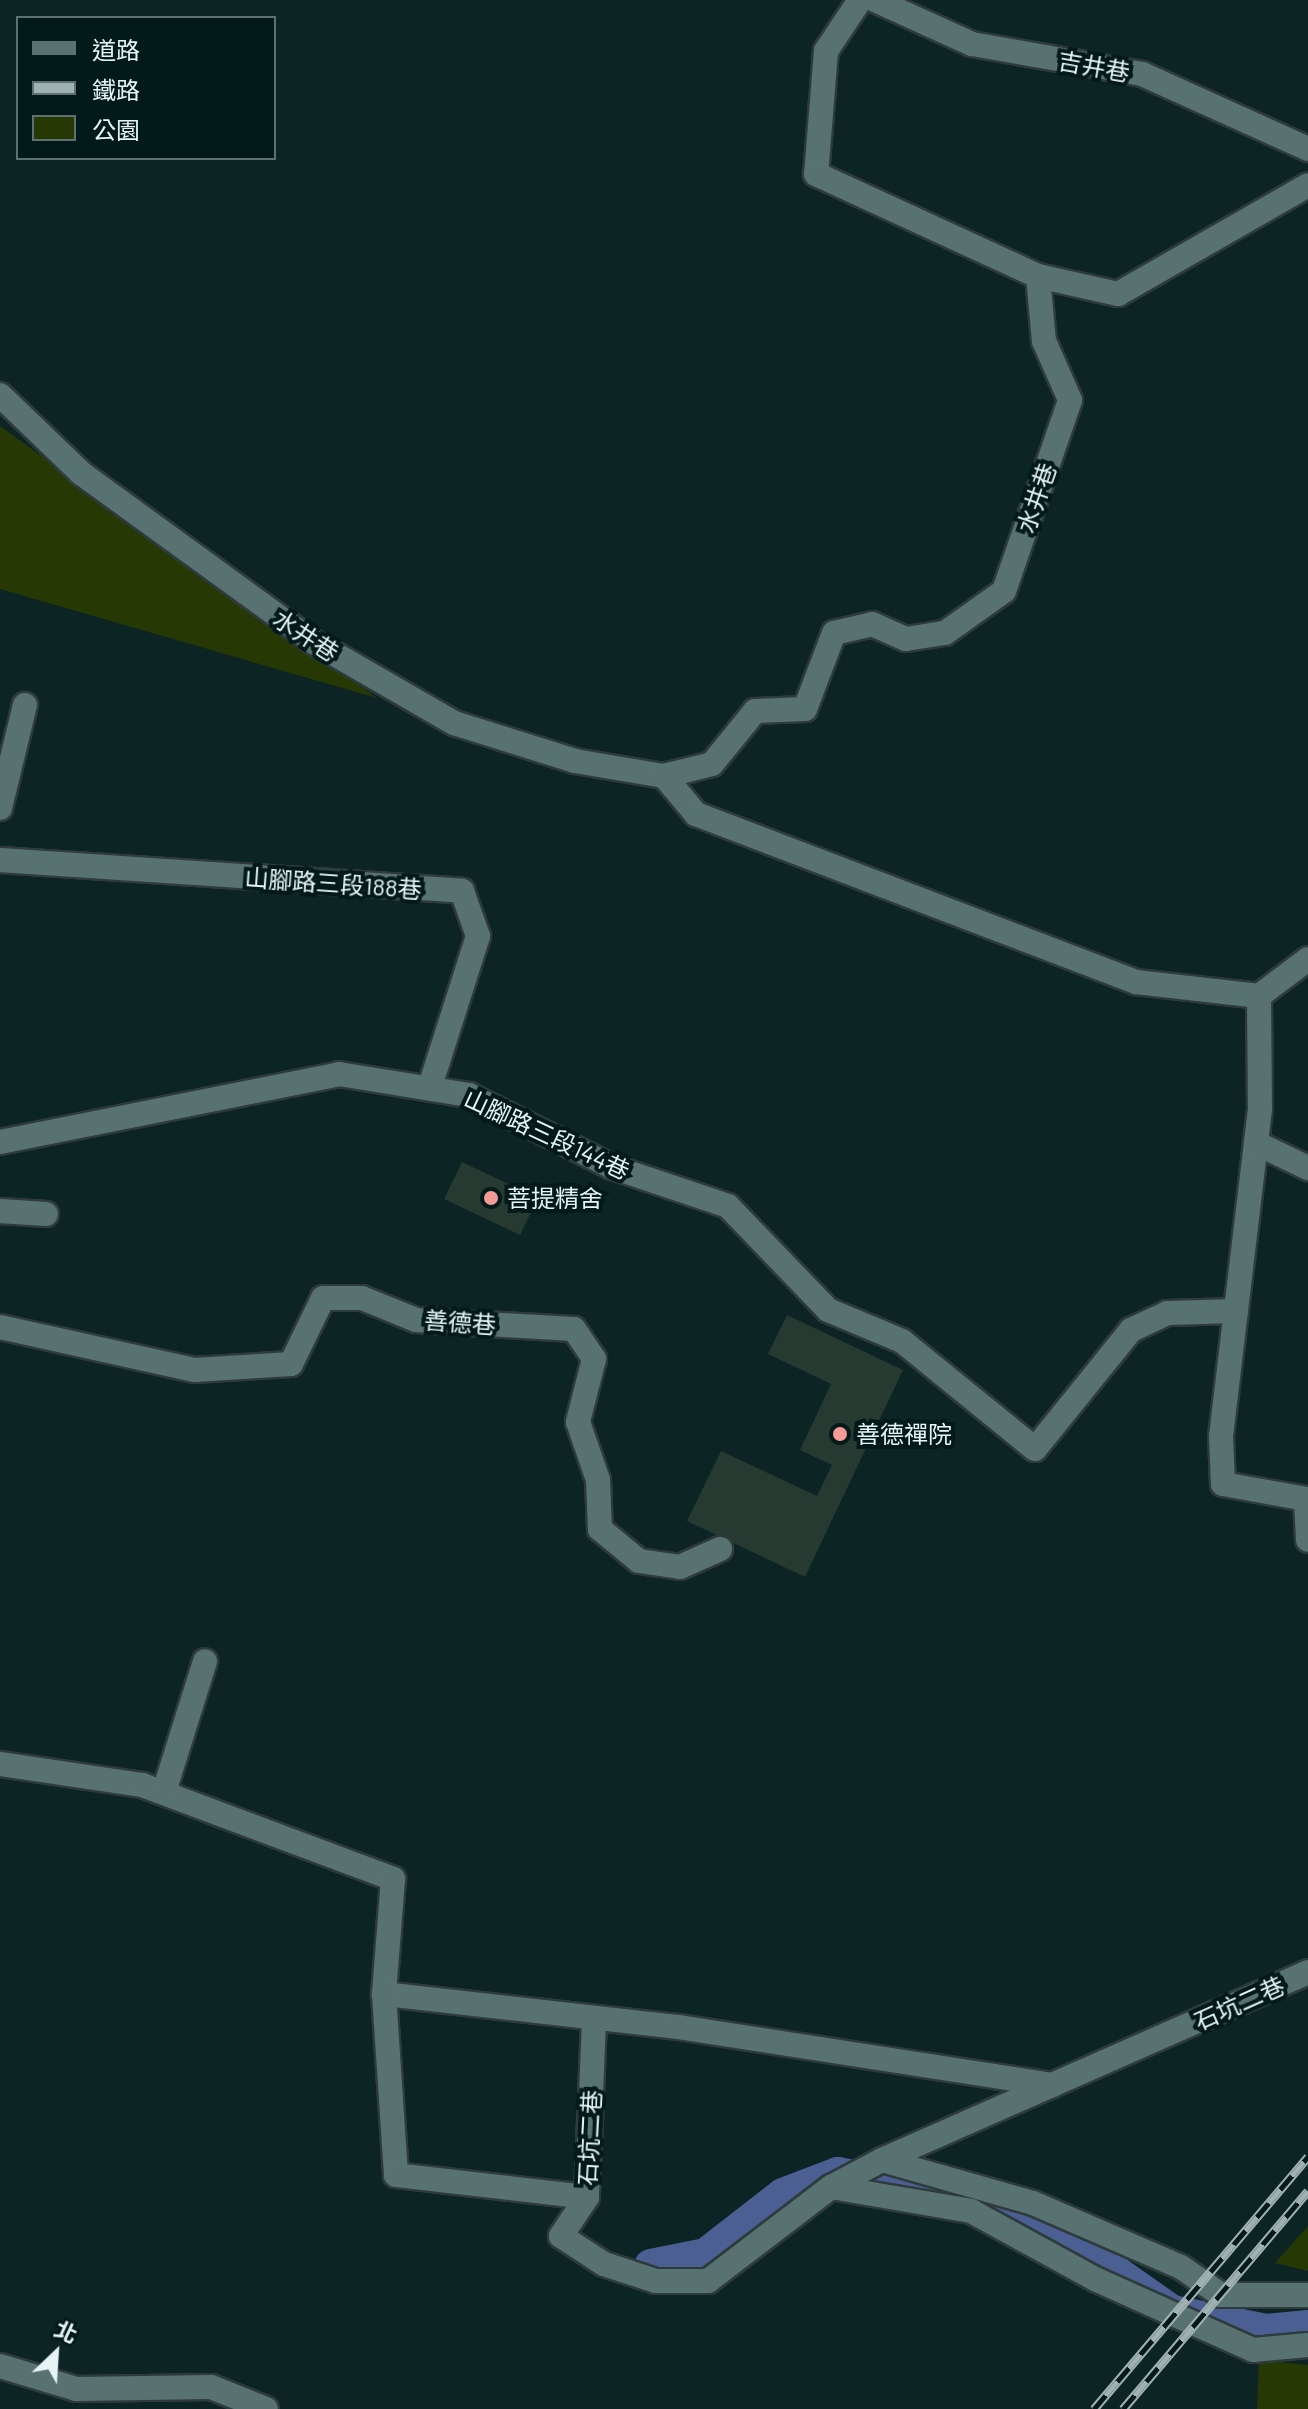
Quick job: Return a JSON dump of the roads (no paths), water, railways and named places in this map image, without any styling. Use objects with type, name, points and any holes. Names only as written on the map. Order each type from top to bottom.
[{"type":"street","points":[[860,0],[826,51],[816,174],[1038,276],[1118,294],[1308,185]]},
{"type":"street","name":"吉井巷","points":[[875,0],[972,44],[1142,74],[1308,149]]},
{"type":"street","name":"水井巷","points":[[0,395],[81,473],[312,641],[454,723],[575,761],[664,776],[712,764],[755,711],[805,709],[834,633],[872,624],[906,639],[945,633],[1004,591],[1070,400],[1044,341],[1038,276]]},
{"type":"street","points":[[0,808],[25,705]]},
{"type":"street","points":[[664,776],[696,814],[1136,982],[1259,996],[1308,959]]},
{"type":"street","name":"山腳路三段188巷","points":[[0,860],[462,891],[478,936],[430,1086]]},
{"type":"street","points":[[1259,996],[1256,1143],[1221,1437],[1223,1484],[1306,1499],[1308,1540]]},
{"type":"street","name":"山腳路三段144巷","points":[[0,1142],[339,1074],[430,1086],[469,1095],[612,1167],[728,1206],[828,1310],[902,1341],[1035,1449],[1131,1330],[1167,1313],[1236,1311]]},
{"type":"street","points":[[1256,1143],[1308,1168]]},
{"type":"street","points":[[0,1211],[46,1214]]},
{"type":"street","name":"善德巷","points":[[0,1327],[194,1370],[291,1364],[323,1298],[362,1298],[416,1320],[574,1329],[594,1359],[578,1422],[598,1480],[600,1529],[639,1561],[680,1567],[720,1549]]},
{"type":"street","points":[[164,1792],[205,1661]]},
{"type":"street","points":[[0,1764],[164,1792],[393,1879],[384,1994],[396,2175],[587,2197]]},
{"type":"street","name":"石坑二巷","points":[[594,2020],[587,2197],[561,2236],[604,2264],[656,2281],[708,2281],[831,2187],[882,2160],[1308,1972]]},
{"type":"street","points":[[384,1994],[594,2020],[1053,2085]]},
{"type":"street","points":[[882,2160],[1033,2203],[1181,2267],[1221,2295],[1308,2295]]},
{"type":"street","points":[[831,2187],[971,2211],[1095,2279],[1253,2350],[1308,2345]]},
{"type":"street","points":[[0,2366],[76,2389],[211,2387],[266,2409]]},
{"type":"waterway","points":[[651,2266],[706,2255],[783,2195],[838,2174],[980,2201],[1065,2237],[1172,2312],[1266,2331],[1308,2327]]},
{"type":"railway","points":[[1094,2409],[1308,2157]]},
{"type":"railway","points":[[1123,2409],[1308,2191]]},
{"type":"place","name":"菩提精舍","points":[[491,1198]]},
{"type":"place","name":"善德禪院","points":[[840,1434]]}]
